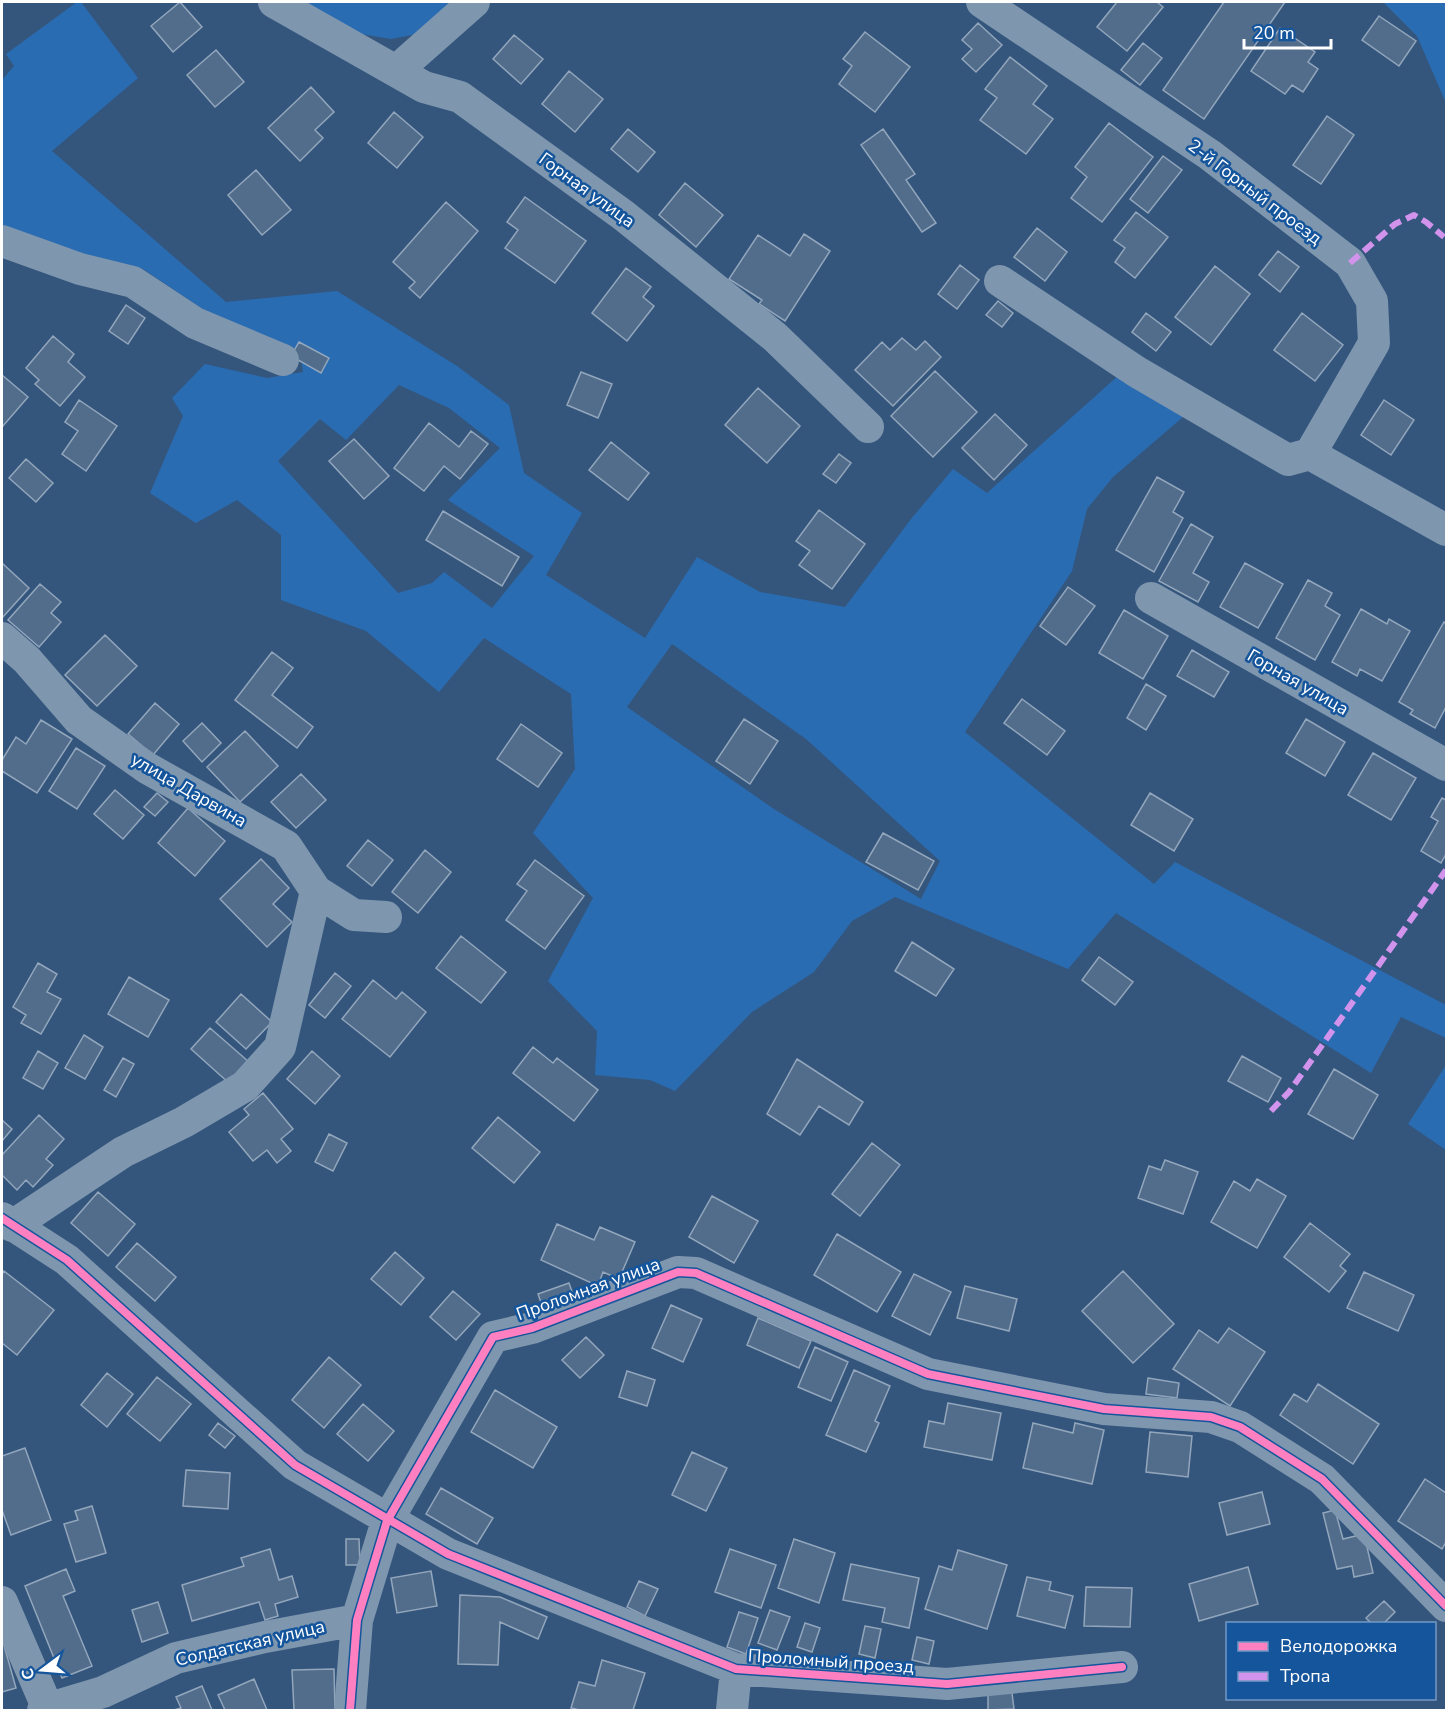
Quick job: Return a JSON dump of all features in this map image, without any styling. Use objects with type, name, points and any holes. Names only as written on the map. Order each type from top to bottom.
[{"type":"street","name":"Горная улица","points":[[274,2],[424,87],[459,97],[623,215],[776,337],[868,427]]},
{"type":"street","points":[[396,70],[474,2]]},
{"type":"street","name":"2-й Горный проезд","points":[[982,2],[1210,155],[1350,263],[1372,301],[1374,343],[1310,454]]},
{"type":"street","points":[[2,241],[80,269],[133,282],[195,323],[283,360]]},
{"type":"street","points":[[1000,281],[1137,372],[1288,460],[1310,454],[1446,530]]},
{"type":"street","name":"Горная улица","points":[[1151,598],[1446,765]]},
{"type":"street","name":"улица Дарвина","points":[[2,638],[27,660],[79,720],[147,768],[286,846],[316,891],[354,915],[386,917]]},
{"type":"street","points":[[316,891],[280,1047],[245,1086],[184,1122],[123,1152],[7,1222],[67,1260],[295,1465],[387,1521]]},
{"type":"street","name":"Проломная улица","points":[[350,1710],[357,1620],[387,1521],[494,1337],[532,1328],[678,1272],[696,1273],[928,1374],[1104,1409],[1211,1417],[1240,1427],[1322,1479],[1446,1606]]},
{"type":"street","name":"Проломный проезд","points":[[387,1521],[448,1554],[736,1669],[947,1684],[1122,1667]]},
{"type":"street","points":[[2,1602],[46,1710]]},
{"type":"street","name":"Солдатская улица","points":[[46,1710],[103,1692],[176,1658],[265,1637],[357,1620]]},
{"type":"street","points":[[732,1710],[736,1669]]},
{"type":"shaded area","points":[[77,2],[81,2],[138,78],[52,151],[226,302],[337,291],[457,366],[509,405],[524,473],[582,513],[546,575],[645,638],[697,557],[760,592],[845,607],[911,519],[953,469],[987,493],[1119,375],[1183,417],[1113,477],[1087,509],[1072,571],[965,732],[1154,884],[1175,862],[1446,1005],[1446,1038],[1401,1017],[1371,1073],[1116,913],[1068,969],[895,897],[852,921],[814,972],[752,1012],[675,1091],[650,1080],[595,1075],[597,1031],[548,981],[593,898],[533,833],[575,769],[571,694],[484,638],[439,692],[366,631],[281,600],[281,535],[237,500],[196,523],[150,493],[183,416],[172,398],[205,364],[267,378],[303,372],[300,352],[242,336],[143,269],[80,256],[2,228],[2,80],[14,66],[6,54]],"holes":[[[399,385],[449,408],[500,448],[448,500],[534,556],[492,608],[444,572],[432,583],[398,593],[278,461],[320,419],[346,440]],[[672,644],[806,739],[940,861],[921,899],[774,809],[627,707]]]},
{"type":"shaded area","points":[[304,2],[453,2],[422,33],[391,39],[355,33]]},
{"type":"shaded area","points":[[1383,2],[1446,2],[1446,103],[1417,36]]},
{"type":"shaded area","points":[[1446,1065],[1446,1150],[1408,1124]]},
{"type":"building","points":[[180,2],[202,27],[173,52],[151,26]]},
{"type":"building","points":[[1117,2],[1157,2],[1163,7],[1127,51],[1097,27]]},
{"type":"building","points":[[1224,2],[1285,2],[1204,119],[1163,90]]},
{"type":"building","points":[[1379,16],[1416,41],[1399,66],[1362,40]]},
{"type":"building","points":[[978,23],[1002,45],[976,72],[962,59],[972,49],[962,40]]},
{"type":"building","points":[[1280,28],[1315,52],[1308,62],[1318,69],[1303,92],[1292,85],[1285,94],[1251,71]]},
{"type":"building","points":[[865,32],[910,67],[875,112],[839,84],[852,66],[843,59]]},
{"type":"building","points":[[514,35],[543,59],[521,84],[493,59]]},
{"type":"building","points":[[1143,43],[1162,58],[1140,85],[1121,70]]},
{"type":"building","points":[[216,50],[244,82],[215,107],[187,75]]},
{"type":"building","points":[[1010,57],[1047,86],[1033,104],[1053,119],[1026,154],[980,120],[997,98],[985,89]]},
{"type":"building","points":[[569,71],[603,99],[575,132],[542,104]]},
{"type":"building","points":[[311,87],[334,112],[315,130],[323,138],[300,161],[268,128]]},
{"type":"building","points":[[394,112],[423,137],[397,168],[368,143]]},
{"type":"building","points":[[1327,116],[1354,135],[1321,184],[1293,165]]},
{"type":"building","points":[[1109,123],[1153,157],[1102,222],[1071,198],[1087,177],[1075,167]]},
{"type":"building","points":[[628,129],[655,152],[638,172],[611,149]]},
{"type":"building","points":[[883,129],[915,174],[906,180],[936,223],[922,232],[861,145]]},
{"type":"building","points":[[1163,156],[1182,170],[1148,213],[1130,199]]},
{"type":"building","points":[[256,170],[291,210],[262,235],[228,195]]},
{"type":"building","points":[[685,183],[723,215],[696,247],[659,215]]},
{"type":"building","points":[[525,197],[586,241],[555,283],[505,248],[518,230],[507,222]]},
{"type":"building","points":[[446,202],[478,231],[420,298],[409,288],[415,282],[393,262]]},
{"type":"building","points":[[1136,212],[1168,237],[1135,278],[1115,262],[1125,248],[1114,240]]},
{"type":"building","points":[[1037,228],[1067,252],[1045,281],[1014,257]]},
{"type":"building","points":[[804,234],[830,251],[785,321],[759,304],[762,300],[729,279],[758,235],[790,256]]},
{"type":"building","points":[[1278,251],[1299,267],[1280,292],[1259,275]]},
{"type":"building","points":[[960,265],[979,280],[957,309],[938,294]]},
{"type":"building","points":[[1215,266],[1250,294],[1211,345],[1175,317]]},
{"type":"building","points":[[626,268],[651,287],[643,297],[654,306],[627,341],[592,313]]},
{"type":"building","points":[[998,301],[1013,313],[1002,327],[986,315]]},
{"type":"building","points":[[126,305],[145,318],[128,344],[109,331]]},
{"type":"building","points":[[1146,313],[1171,332],[1156,351],[1132,332]]},
{"type":"building","points":[[1302,313],[1343,345],[1315,381],[1274,350]]},
{"type":"building","points":[[53,336],[74,354],[68,362],[85,377],[60,406],[35,384],[39,380],[26,368]]},
{"type":"building","points":[[902,338],[916,350],[925,341],[941,357],[893,406],[855,370],[882,342],[890,350]]},
{"type":"building","points":[[299,342],[329,358],[321,373],[291,356]]},
{"type":"building","points":[[935,371],[977,412],[933,457],[891,416]]},
{"type":"building","points":[[581,372],[612,384],[598,418],[567,405]]},
{"type":"building","points":[[2,375],[28,397],[3,426],[2,425]]},
{"type":"building","points":[[758,388],[800,426],[767,463],[725,425]]},
{"type":"building","points":[[79,400],[117,426],[86,471],[62,454],[78,431],[65,422]]},
{"type":"building","points":[[1384,400],[1414,420],[1391,455],[1361,435]]},
{"type":"building","points":[[995,414],[1027,445],[994,480],[962,448]]},
{"type":"building","points":[[429,423],[459,447],[471,431],[488,444],[460,479],[444,466],[424,491],[394,468]]},
{"type":"building","points":[[354,439],[389,476],[364,499],[329,461]]},
{"type":"building","points":[[611,442],[649,473],[628,500],[589,470]]},
{"type":"building","points":[[839,454],[851,463],[836,483],[823,474]]},
{"type":"building","points":[[26,459],[53,483],[36,502],[9,478]]},
{"type":"building","points":[[1157,477],[1184,492],[1173,512],[1183,518],[1154,572],[1116,550]]},
{"type":"building","points":[[819,510],[865,544],[832,589],[799,565],[810,551],[796,541]]},
{"type":"building","points":[[443,511],[519,557],[502,586],[426,540]]},
{"type":"building","points":[[1191,524],[1213,537],[1193,573],[1209,582],[1198,602],[1159,581]]},
{"type":"building","points":[[2,563],[29,588],[2,618]]},
{"type":"building","points":[[1245,563],[1283,584],[1258,628],[1220,607]]},
{"type":"building","points":[[1308,580],[1332,593],[1325,606],[1340,615],[1315,660],[1276,638]]},
{"type":"building","points":[[40,584],[61,602],[51,613],[61,622],[39,647],[8,620]]},
{"type":"building","points":[[1068,587],[1095,606],[1066,645],[1040,626]]},
{"type":"building","points":[[1361,609],[1387,624],[1389,619],[1410,631],[1382,681],[1360,669],[1357,676],[1332,662]]},
{"type":"building","points":[[1124,610],[1168,636],[1143,679],[1099,653]]},
{"type":"building","points":[[1444,622],[1446,624],[1446,707],[1435,728],[1410,714],[1413,710],[1399,702]]},
{"type":"building","points":[[105,635],[137,666],[97,706],[65,675]]},
{"type":"building","points":[[1192,650],[1229,672],[1214,697],[1177,676]]},
{"type":"building","points":[[272,652],[293,668],[272,695],[313,727],[297,748],[235,700]]},
{"type":"building","points":[[1146,684],[1166,696],[1146,730],[1127,718]]},
{"type":"building","points":[[1022,699],[1065,731],[1047,755],[1004,723]]},
{"type":"building","points":[[155,703],[179,724],[153,755],[128,734]]},
{"type":"building","points":[[744,719],[778,741],[750,784],[716,761]]},
{"type":"building","points":[[1306,719],[1345,742],[1325,776],[1286,753]]},
{"type":"building","points":[[41,720],[72,739],[37,793],[2,771],[2,760],[16,737],[26,744]]},
{"type":"building","points":[[202,723],[221,743],[202,762],[183,741]]},
{"type":"building","points":[[521,724],[562,753],[538,787],[497,759]]},
{"type":"building","points":[[245,731],[278,766],[240,802],[207,767]]},
{"type":"building","points":[[76,748],[105,766],[77,809],[49,791]]},
{"type":"building","points":[[1373,753],[1416,778],[1391,820],[1348,795]]},
{"type":"building","points":[[301,774],[326,800],[296,828],[271,802]]},
{"type":"building","points":[[115,790],[144,815],[123,839],[94,814]]},
{"type":"building","points":[[157,793],[168,802],[155,816],[144,807]]},
{"type":"building","points":[[1150,793],[1193,819],[1174,851],[1131,825]]},
{"type":"building","points":[[1442,798],[1446,800],[1446,854],[1441,863],[1421,851],[1438,821],[1431,817]]},
{"type":"building","points":[[188,808],[225,841],[195,876],[158,843]]},
{"type":"building","points":[[883,833],[934,861],[918,890],[866,862]]},
{"type":"building","points":[[368,840],[393,860],[372,886],[347,866]]},
{"type":"building","points":[[425,850],[451,872],[418,913],[392,892]]},
{"type":"building","points":[[261,859],[289,888],[273,904],[292,922],[267,947],[220,899]]},
{"type":"building","points":[[535,860],[584,896],[545,949],[506,920],[527,891],[517,884]]},
{"type":"building","points":[[461,936],[506,972],[481,1003],[436,968]]},
{"type":"building","points":[[912,942],[954,969],[936,996],[895,971]]},
{"type":"building","points":[[1099,957],[1133,982],[1115,1005],[1082,980]]},
{"type":"building","points":[[38,963],[57,974],[47,992],[61,999],[41,1034],[21,1023],[26,1015],[13,1007]]},
{"type":"building","points":[[335,973],[351,986],[325,1018],[309,1005]]},
{"type":"building","points":[[129,977],[169,1000],[148,1037],[108,1014]]},
{"type":"building","points":[[373,980],[396,999],[402,992],[426,1012],[390,1057],[342,1019]]},
{"type":"building","points":[[241,994],[272,1022],[246,1049],[216,1022]]},
{"type":"building","points":[[210,1028],[249,1062],[230,1084],[191,1049]]},
{"type":"building","points":[[84,1035],[103,1047],[85,1079],[65,1068]]},
{"type":"building","points":[[533,1047],[553,1063],[557,1058],[598,1090],[574,1121],[513,1073]]},
{"type":"building","points":[[38,1051],[58,1063],[43,1089],[23,1078]]},
{"type":"building","points":[[312,1051],[340,1076],[315,1104],[287,1079]]},
{"type":"building","points":[[1242,1056],[1281,1078],[1268,1102],[1228,1081]]},
{"type":"building","points":[[123,1058],[134,1064],[116,1097],[104,1090]]},
{"type":"building","points":[[797,1059],[863,1102],[849,1125],[819,1106],[800,1135],[767,1114]]},
{"type":"building","points":[[1334,1069],[1378,1095],[1353,1139],[1308,1114]]},
{"type":"building","points":[[263,1093],[293,1129],[281,1139],[291,1151],[277,1163],[267,1150],[253,1161],[229,1132],[249,1115],[244,1109]]},
{"type":"building","points":[[39,1115],[64,1139],[46,1159],[53,1165],[33,1187],[26,1180],[17,1190],[2,1175],[2,1155]]},
{"type":"building","points":[[498,1117],[540,1152],[514,1183],[472,1148]]},
{"type":"building","points":[[2,1120],[12,1129],[2,1141]]},
{"type":"building","points":[[329,1134],[347,1143],[333,1171],[315,1162]]},
{"type":"building","points":[[872,1143],[900,1165],[860,1216],[832,1194]]},
{"type":"building","points":[[1165,1160],[1198,1172],[1183,1214],[1138,1198],[1149,1166],[1161,1170]]},
{"type":"building","points":[[1257,1179],[1286,1196],[1257,1248],[1211,1222],[1234,1181],[1250,1191]]},
{"type":"building","points":[[98,1192],[135,1224],[108,1256],[71,1223]]},
{"type":"building","points":[[712,1196],[758,1221],[734,1263],[689,1237]]},
{"type":"building","points":[[1310,1223],[1350,1254],[1340,1266],[1346,1271],[1329,1292],[1284,1257]]},
{"type":"building","points":[[557,1224],[594,1240],[600,1227],[635,1242],[619,1279],[603,1272],[598,1286],[541,1260]]},
{"type":"building","points":[[837,1234],[901,1272],[877,1312],[814,1275]]},
{"type":"building","points":[[137,1243],[176,1277],[155,1301],[116,1267]]},
{"type":"building","points":[[395,1252],[424,1278],[401,1305],[371,1279]]},
{"type":"building","points":[[4,1271],[54,1310],[17,1355],[2,1343],[2,1274]]},
{"type":"building","points":[[1123,1271],[1174,1324],[1133,1363],[1082,1311]]},
{"type":"building","points":[[1364,1272],[1414,1295],[1398,1331],[1347,1308]]},
{"type":"building","points":[[914,1274],[951,1292],[930,1335],[892,1316]]},
{"type":"building","points":[[569,1283],[576,1303],[545,1314],[538,1294]]},
{"type":"building","points":[[965,1286],[1017,1299],[1009,1331],[957,1318]]},
{"type":"building","points":[[453,1291],[480,1314],[456,1340],[430,1317]]},
{"type":"building","points":[[671,1305],[702,1319],[683,1362],[652,1348]]},
{"type":"building","points":[[758,1318],[811,1341],[799,1368],[747,1345]]},
{"type":"building","points":[[1229,1328],[1265,1352],[1230,1406],[1173,1369],[1199,1330],[1218,1343]]},
{"type":"building","points":[[586,1337],[604,1355],[580,1378],[562,1360]]},
{"type":"building","points":[[815,1347],[848,1362],[831,1401],[798,1387]]},
{"type":"building","points":[[329,1357],[361,1385],[324,1428],[292,1400]]},
{"type":"building","points":[[854,1370],[890,1386],[875,1421],[879,1423],[866,1452],[826,1435]]},
{"type":"building","points":[[627,1371],[655,1380],[647,1406],[619,1397]]},
{"type":"building","points":[[107,1373],[133,1394],[107,1427],[81,1405]]},
{"type":"building","points":[[157,1377],[191,1404],[160,1441],[127,1414]]},
{"type":"building","points":[[1148,1378],[1179,1383],[1177,1398],[1146,1394]]},
{"type":"building","points":[[1318,1384],[1379,1424],[1353,1464],[1280,1415],[1294,1394],[1307,1402]]},
{"type":"building","points":[[495,1390],[557,1427],[533,1468],[471,1432]]},
{"type":"building","points":[[948,1403],[1001,1413],[992,1460],[924,1447],[929,1421],[944,1424]]},
{"type":"building","points":[[363,1404],[394,1431],[368,1461],[337,1434]]},
{"type":"building","points":[[218,1423],[235,1436],[225,1448],[209,1435]]},
{"type":"building","points":[[1033,1423],[1073,1433],[1075,1423],[1104,1430],[1092,1484],[1023,1468]]},
{"type":"building","points":[[1150,1432],[1192,1436],[1188,1477],[1146,1472]]},
{"type":"building","points":[[25,1448],[51,1520],[11,1535],[2,1510],[2,1456]]},
{"type":"building","points":[[692,1452],[727,1468],[706,1511],[672,1495]]},
{"type":"building","points":[[186,1470],[230,1473],[228,1509],[183,1506]]},
{"type":"building","points":[[1425,1479],[1446,1493],[1446,1542],[1442,1549],[1398,1521]]},
{"type":"building","points":[[441,1488],[493,1518],[477,1544],[426,1514]]},
{"type":"building","points":[[1262,1492],[1270,1524],[1227,1535],[1219,1503]]},
{"type":"building","points":[[92,1506],[106,1553],[76,1562],[64,1524],[78,1520],[75,1511]]},
{"type":"building","points":[[1335,1510],[1343,1539],[1364,1534],[1373,1573],[1354,1577],[1352,1566],[1337,1569],[1323,1513]]},
{"type":"building","points":[[346,1539],[359,1539],[360,1565],[346,1565]]},
{"type":"building","points":[[794,1539],[835,1553],[819,1603],[778,1588]]},
{"type":"building","points":[[270,1549],[279,1580],[292,1576],[298,1597],[275,1604],[278,1616],[265,1620],[259,1602],[192,1621],[182,1585],[244,1566],[241,1558]]},
{"type":"building","points":[[730,1549],[776,1565],[761,1608],[715,1592]]},
{"type":"building","points":[[958,1550],[1007,1565],[987,1629],[925,1609],[939,1566],[952,1570]]},
{"type":"building","points":[[851,1564],[919,1578],[909,1628],[882,1622],[885,1608],[843,1600]]},
{"type":"building","points":[[1248,1567],[1258,1604],[1199,1621],[1189,1584]]},
{"type":"building","points":[[66,1569],[75,1591],[63,1596],[92,1666],[62,1678],[25,1586]]},
{"type":"building","points":[[431,1571],[437,1606],[397,1613],[391,1578]]},
{"type":"building","points":[[1027,1577],[1051,1582],[1049,1590],[1073,1596],[1065,1628],[1017,1616]]},
{"type":"building","points":[[639,1581],[658,1589],[645,1616],[627,1607]]},
{"type":"building","points":[[1086,1587],[1132,1588],[1130,1627],[1084,1626]]},
{"type":"building","points":[[460,1595],[500,1597],[547,1617],[538,1639],[500,1622],[498,1665],[458,1664]]},
{"type":"building","points":[[1384,1601],[1395,1612],[1385,1622],[1370,1622],[1366,1618]]},
{"type":"building","points":[[158,1602],[168,1633],[142,1642],[132,1610]]},
{"type":"building","points":[[770,1610],[790,1617],[777,1650],[758,1643]]},
{"type":"building","points":[[739,1612],[758,1618],[746,1654],[727,1647]]},
{"type":"building","points":[[805,1623],[820,1628],[812,1652],[797,1647]]},
{"type":"building","points":[[865,1626],[881,1629],[875,1658],[859,1654]]},
{"type":"building","points":[[917,1637],[934,1641],[929,1664],[912,1660]]},
{"type":"building","points":[[2,1638],[16,1688],[2,1692]]},
{"type":"building","points":[[602,1660],[645,1673],[633,1710],[571,1708],[579,1682],[595,1686]]},
{"type":"building","points":[[334,1669],[335,1710],[294,1710],[292,1670]]},
{"type":"building","points":[[254,1679],[267,1710],[225,1710],[218,1695]]},
{"type":"building","points":[[202,1686],[212,1710],[174,1710],[181,1708],[176,1697]]},
{"type":"building","points":[[1012,1693],[1014,1709],[988,1710],[988,1694]]},
{"type":"marked path","points":[[1350,263],[1395,224],[1414,215],[1444,237]]},
{"type":"marked path","points":[[1271,1111],[1289,1092],[1446,870]]},
{"type":"cycle path","points":[[2,1218],[67,1260],[295,1465],[448,1554],[736,1669],[947,1684],[1122,1667]]},
{"type":"cycle path","points":[[350,1710],[357,1620],[387,1521],[493,1337],[532,1328],[678,1272],[696,1273],[928,1374],[1104,1409],[1211,1417],[1240,1427],[1322,1479],[1446,1606]]}]
